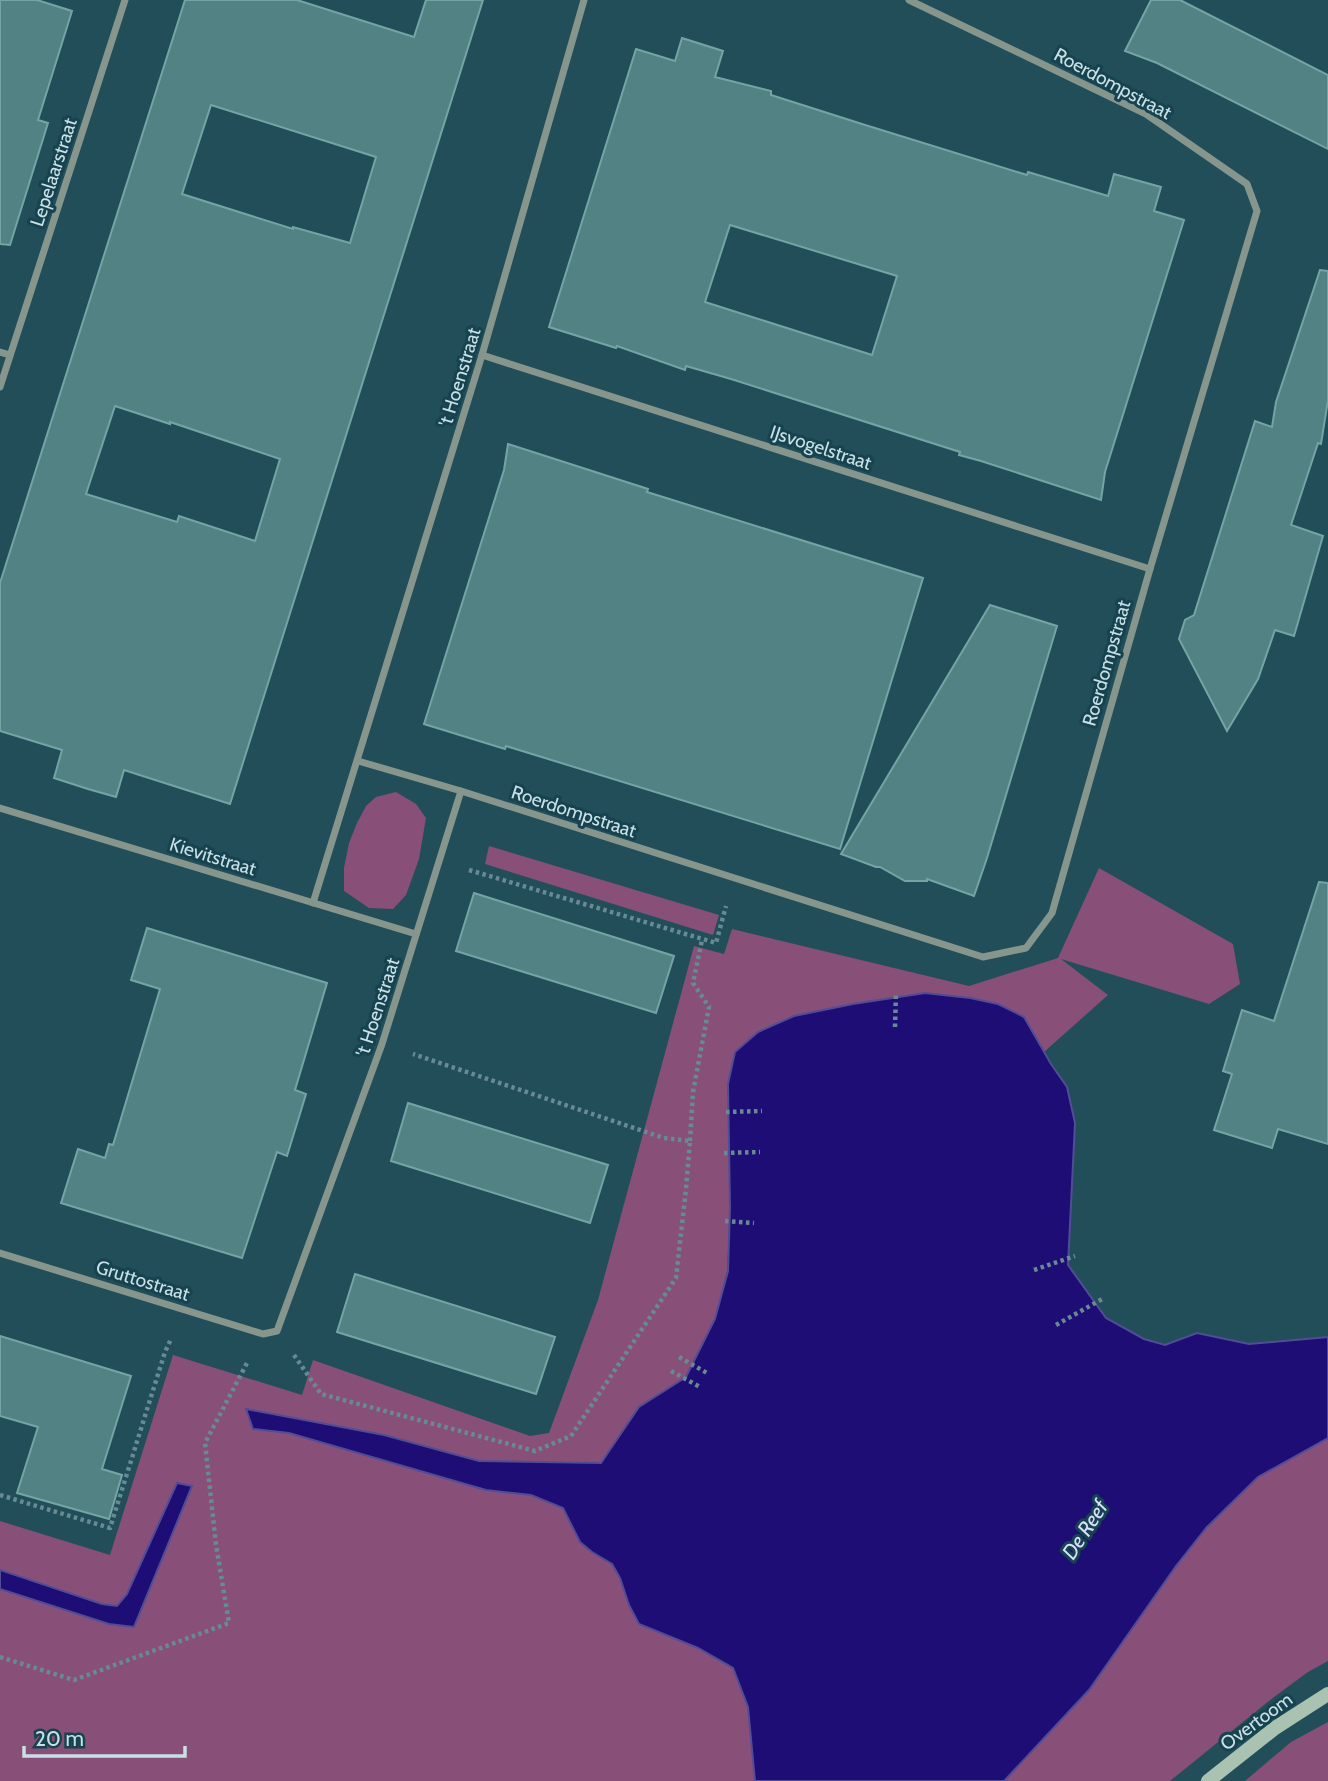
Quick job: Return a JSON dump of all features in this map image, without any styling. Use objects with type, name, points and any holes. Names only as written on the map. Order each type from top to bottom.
[{"type":"street","name":"Lepelaarstraat","points":[[0,387],[125,0]]},
{"type":"street","name":"'t Hoenstraat","points":[[313,903],[482,355],[584,0]]},
{"type":"street","name":"Roerdompstraat","points":[[461,791],[983,957],[1026,948],[1052,913],[1150,569],[1257,211],[1247,184],[1146,114],[909,0]]},
{"type":"street","points":[[0,352],[10,355]]},
{"type":"street","name":"IJsvogelstraat","points":[[482,355],[1150,569]]},
{"type":"street","points":[[358,761],[461,791]]},
{"type":"street","name":"'t Hoenstraat","points":[[277,1331],[382,1044],[461,791]]},
{"type":"street","name":"Kievitstraat","points":[[0,808],[416,934]]},
{"type":"street","name":"Gruttostraat","points":[[0,1252],[263,1334],[277,1331]]},
{"type":"street","name":"Overtoom","points":[[1208,1781],[1275,1728],[1328,1694]]},
{"type":"path","points":[[439,861],[716,943],[734,878]]},
{"type":"path","points":[[277,1331],[321,1394],[535,1451],[571,1436],[676,1278],[693,1092],[709,1007],[693,983],[702,940]]},
{"type":"path","points":[[895,1027],[896,993]]},
{"type":"path","points":[[382,1044],[664,1138],[690,1141]]},
{"type":"path","points":[[726,1112],[762,1111]]},
{"type":"path","points":[[724,1153],[760,1152]]},
{"type":"path","points":[[725,1221],[754,1223]]},
{"type":"path","points":[[1034,1270],[1075,1256]]},
{"type":"path","points":[[1056,1325],[1104,1298]]},
{"type":"path","points":[[0,1495],[110,1528],[165,1352],[184,1310]]},
{"type":"path","points":[[0,1657],[74,1680],[229,1623],[216,1545],[205,1443],[263,1334]]},
{"type":"path","points":[[679,1357],[707,1373]]},
{"type":"path","points":[[671,1371],[700,1387]]},
{"type":"shaded area","points":[[396,792],[416,804],[426,818],[419,859],[406,895],[393,909],[369,908],[344,891],[344,868],[349,843],[366,806],[376,797]]},
{"type":"shaded area","points":[[489,846],[719,915],[713,935],[485,864]]},
{"type":"shaded area","points":[[1099,868],[1233,944],[1240,984],[1209,1004],[1061,959],[1108,995],[1044,1052],[1024,1017],[794,1016],[758,1032],[735,1052],[729,1128],[730,1208],[727,1271],[715,1319],[686,1377],[639,1407],[601,1463],[479,1461],[384,1435],[253,1429],[289,1433],[486,1490],[531,1495],[563,1508],[580,1542],[612,1564],[629,1605],[733,1668],[748,1707],[755,1781],[0,1781],[0,1521],[110,1555],[173,1355],[302,1395],[313,1360],[530,1436],[549,1433],[598,1300],[694,946],[724,954],[732,929],[969,986],[1058,958]]},
{"type":"shaded area","points":[[1328,1438],[1328,1661],[1274,1697],[1170,1781],[1004,1781],[1089,1690],[1176,1566],[1207,1527],[1258,1477]]},
{"type":"shaded area","points":[[1328,1722],[1328,1781],[1245,1781],[1291,1742]]},
{"type":"water","name":"De Reef","points":[[925,993],[998,1004],[1024,1017],[1067,1087],[1075,1123],[1068,1265],[1106,1318],[1144,1339],[1165,1345],[1197,1333],[1249,1344],[1328,1337],[1328,1438],[1258,1477],[1207,1527],[1176,1566],[1089,1690],[1004,1781],[755,1781],[748,1707],[733,1668],[698,1648],[639,1624],[612,1564],[580,1542],[563,1508],[531,1495],[486,1490],[289,1433],[253,1429],[246,1409],[384,1435],[479,1461],[601,1463],[639,1407],[686,1377],[715,1319],[728,1271],[728,1084],[735,1052],[758,1032],[794,1016]]},
{"type":"water","points":[[177,1483],[192,1486],[134,1627],[109,1624],[0,1589],[0,1570],[102,1604],[117,1606],[127,1594]]},
{"type":"building","points":[[0,0],[37,0],[72,11],[38,120],[48,123],[10,245],[0,244]]},
{"type":"building","points":[[185,0],[297,0],[414,37],[426,0],[483,0],[230,804],[124,770],[116,797],[88,789],[54,778],[62,750],[0,731],[0,583]],"holes":[[[211,105],[376,157],[350,243],[293,229],[182,194]],[[115,406],[280,459],[255,541],[179,516],[177,522],[86,494]]]},
{"type":"building","points":[[1151,0],[1180,0],[1328,75],[1328,149],[1157,63],[1125,51]]},
{"type":"building","points":[[682,38],[723,51],[715,77],[771,91],[771,95],[862,124],[1027,175],[1028,172],[1108,196],[1114,174],[1161,187],[1154,211],[1184,220],[1105,472],[1101,500],[731,379],[686,366],[685,370],[617,346],[616,348],[549,327],[636,49],[675,61]],"holes":[[[730,225],[897,276],[872,355],[705,302]]]},
{"type":"building","points":[[1320,270],[1328,271],[1328,400],[1321,444],[1318,443],[1291,525],[1323,536],[1294,636],[1275,630],[1258,679],[1227,731],[1179,639],[1185,620],[1194,615],[1255,421],[1272,427],[1276,402]]},
{"type":"building","points":[[508,444],[648,489],[647,492],[923,578],[840,849],[506,746],[505,749],[424,724],[504,470]]},
{"type":"building","points":[[990,605],[1057,626],[974,896],[927,879],[905,881],[880,867],[841,854]]},
{"type":"building","points":[[1319,882],[1328,883],[1328,1144],[1278,1129],[1272,1148],[1214,1130],[1232,1074],[1223,1071],[1242,1010],[1274,1021]]},
{"type":"building","points":[[474,893],[674,956],[656,1013],[456,951]]},
{"type":"building","points":[[147,928],[327,983],[295,1090],[306,1094],[287,1156],[277,1152],[242,1258],[61,1203],[78,1149],[105,1158],[109,1144],[113,1145],[160,989],[131,980]]},
{"type":"building","points":[[408,1103],[608,1165],[590,1223],[391,1161]]},
{"type":"building","points":[[355,1274],[555,1337],[536,1394],[337,1332]]},
{"type":"building","points":[[0,1336],[131,1376],[102,1469],[122,1475],[109,1519],[17,1493],[38,1427],[0,1416]]}]
